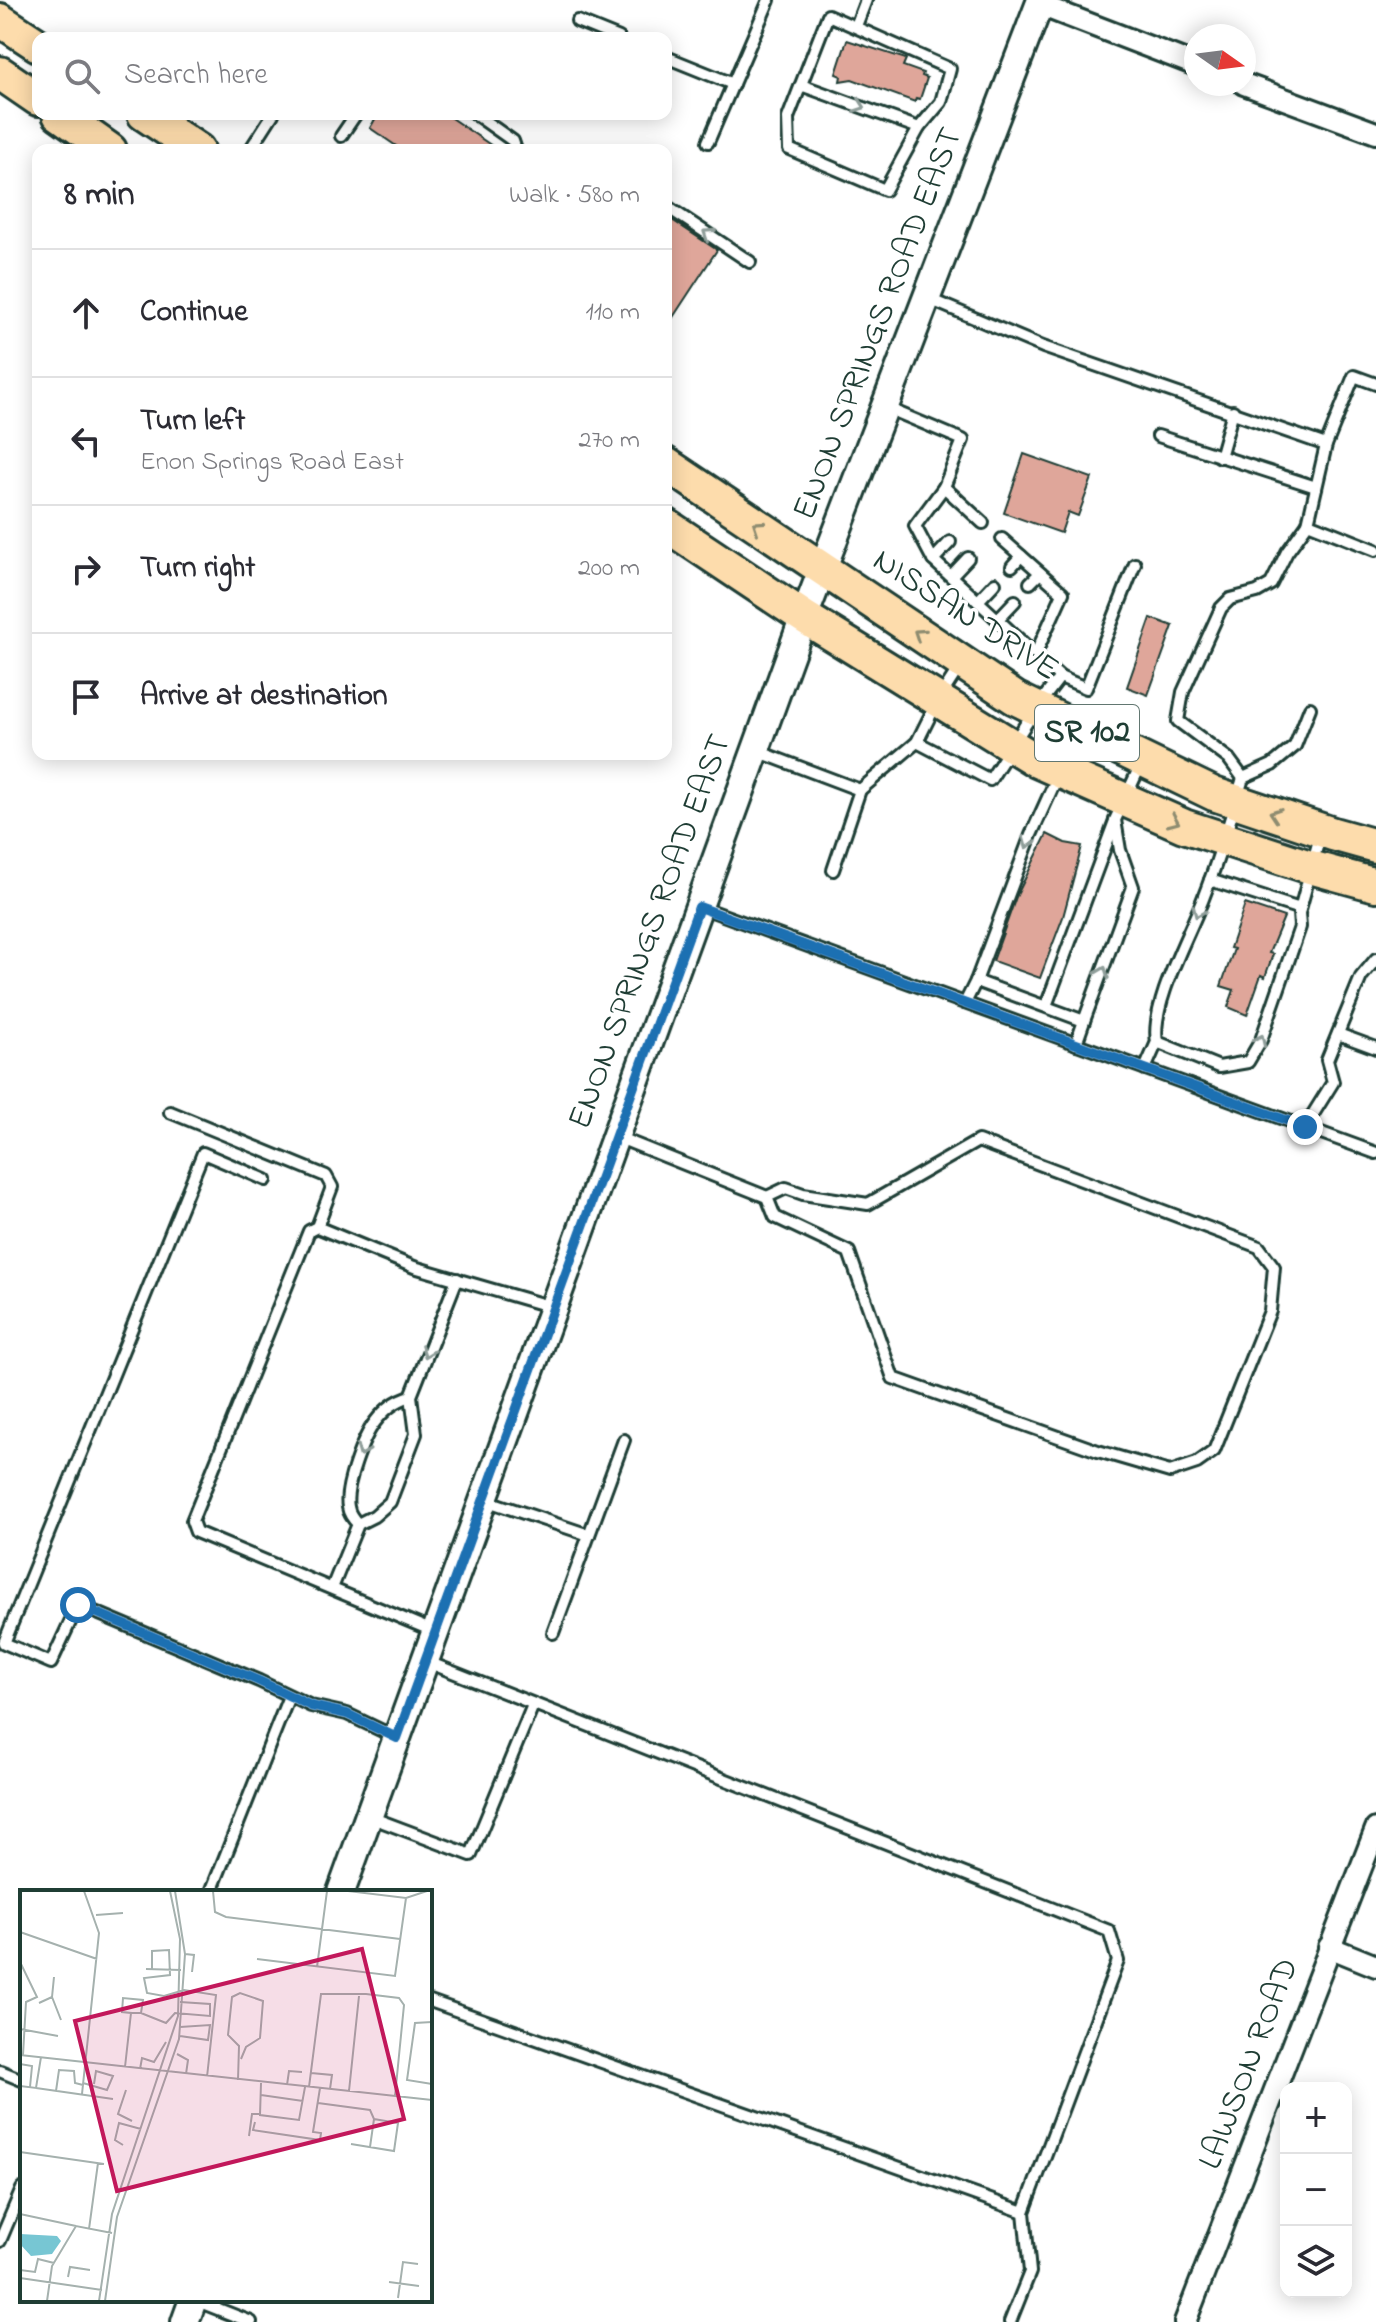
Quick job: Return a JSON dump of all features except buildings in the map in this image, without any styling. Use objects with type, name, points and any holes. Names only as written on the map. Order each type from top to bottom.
[{"type":"main road","points":[[0,20],[32,41]]},
{"type":"main road","points":[[0,73],[32,95]]},
{"type":"main road","points":[[68,120],[102,144]]},
{"type":"main road","points":[[153,120],[189,144]]},
{"type":"main road","name":"NISSAN DRIVE","points":[[672,468],[1015,698],[1214,794],[1240,790],[1321,830],[1376,846]]},
{"type":"main road","name":"SR 102","points":[[672,529],[804,617],[1120,810],[1184,826],[1376,885]]},
{"type":"street","points":[[1036,2],[1184,60]]},
{"type":"street","name":"ENON SPRINGS ROAD EAST","points":[[342,1890],[755,750],[927,299],[1036,2]]},
{"type":"street","points":[[1256,88],[1376,133]]},
{"type":"street","name":"LAWSON ROAD","points":[[1185,2322],[1376,1829]]},
{"type":"street","points":[[1329,1947],[1376,1966]]},
{"type":"street","points":[[185,2322],[193,2302]]},
{"type":"lane","points":[[708,142],[769,0]]},
{"type":"lane","points":[[856,26],[866,0]]},
{"type":"lane","points":[[828,15],[856,26],[950,69],[941,102],[919,128],[885,190],[789,149],[788,118],[828,15]]},
{"type":"lane","points":[[577,21],[604,32]]},
{"type":"lane","points":[[672,59],[733,84]]},
{"type":"lane","points":[[801,85],[919,128]]},
{"type":"lane","points":[[254,144],[269,120]]},
{"type":"lane","points":[[341,136],[352,120]]},
{"type":"lane","points":[[483,120],[514,144]]},
{"type":"lane","points":[[672,210],[750,262]]},
{"type":"lane","points":[[927,299],[1043,347],[1326,445]]},
{"type":"lane","points":[[1240,790],[1229,759],[1178,721],[1183,692],[1221,608],[1230,599],[1257,592],[1271,584],[1287,552],[1308,523],[1326,445],[1354,376],[1376,384]]},
{"type":"lane","points":[[885,407],[963,440],[944,487],[915,526],[933,560],[1060,677],[1086,688],[1135,564]]},
{"type":"lane","points":[[1220,457],[1233,411]]},
{"type":"lane","points":[[1158,436],[1316,487]]},
{"type":"lane","points":[[944,487],[983,523]]},
{"type":"lane","points":[[966,523],[974,515]]},
{"type":"lane","points":[[1308,523],[1376,550]]},
{"type":"lane","points":[[1002,539],[1063,593],[1036,653]]},
{"type":"lane","points":[[933,560],[950,542]]},
{"type":"lane","points":[[1012,566],[1021,556]]},
{"type":"lane","points":[[951,576],[968,558]]},
{"type":"lane","points":[[1030,583],[1040,573]]},
{"type":"lane","points":[[978,601],[995,583]]},
{"type":"lane","points":[[998,619],[1015,601]]},
{"type":"lane","points":[[833,870],[860,790],[917,742],[938,700],[962,663]]},
{"type":"lane","points":[[917,742],[990,780],[1036,708],[1060,677]]},
{"type":"lane","points":[[1145,1069],[1157,1042],[1154,1026],[1174,967],[1210,880],[1240,790],[1295,746],[1310,708]]},
{"type":"lane","points":[[755,750],[860,790]]},
{"type":"lane","points":[[1046,1006],[1120,810],[1143,760]]},
{"type":"lane","points":[[965,1003],[1059,771]]},
{"type":"lane","points":[[1076,1044],[1133,887],[1120,850],[1120,810]]},
{"type":"lane","points":[[1157,1042],[1219,1067],[1248,1062],[1261,1040],[1300,927],[1300,909],[1321,830]]},
{"type":"lane","points":[[1210,880],[1300,909]]},
{"type":"lane","points":[[699,907],[1376,1153]]},
{"type":"lane","points":[[1305,1127],[1333,1082],[1327,1060],[1361,977],[1376,959]]},
{"type":"lane","points":[[976,981],[1084,1021]]},
{"type":"lane","points":[[1338,1034],[1376,1048]]},
{"type":"lane","points":[[170,1112],[326,1176],[332,1187],[317,1227],[309,1231],[192,1521],[196,1532],[435,1632]]},
{"type":"lane","points":[[615,1136],[767,1197],[775,1217],[849,1252],[893,1378],[1098,1451],[1170,1472],[1197,1463],[1214,1451],[1270,1311],[1274,1267],[1259,1247],[978,1141],[868,1204],[803,1194],[786,1188],[767,1197]]},
{"type":"lane","points":[[266,1180],[203,1153],[4,1643],[51,1663],[78,1605],[311,1706],[347,1714],[397,1738]]},
{"type":"lane","points":[[317,1227],[414,1267],[554,1307]]},
{"type":"lane","points":[[332,1588],[358,1524],[383,1510],[390,1502],[416,1434],[411,1396],[457,1279]]},
{"type":"lane","points":[[358,1524],[348,1510],[349,1491],[373,1424],[396,1400],[411,1396]]},
{"type":"lane","points":[[553,1633],[624,1440]]},
{"type":"lane","points":[[483,1500],[589,1535]]},
{"type":"lane","points":[[425,1661],[1109,1931],[1118,1961],[1024,2212],[1030,2272],[1010,2322]]},
{"type":"lane","points":[[212,1890],[289,1696]]},
{"type":"lane","points":[[368,1817],[471,1855],[533,1705]]},
{"type":"lane","points":[[432,2002],[1024,2212]]},
{"type":"lane","points":[[0,2071],[20,2079]]},
{"type":"lane","points":[[0,2241],[20,2194]]},
{"type":"lane","points":[[199,2302],[251,2322]]},
{"type":"route","points":[[78,1605],[311,1706],[347,1714],[397,1738],[699,907],[1305,1127]]}]
